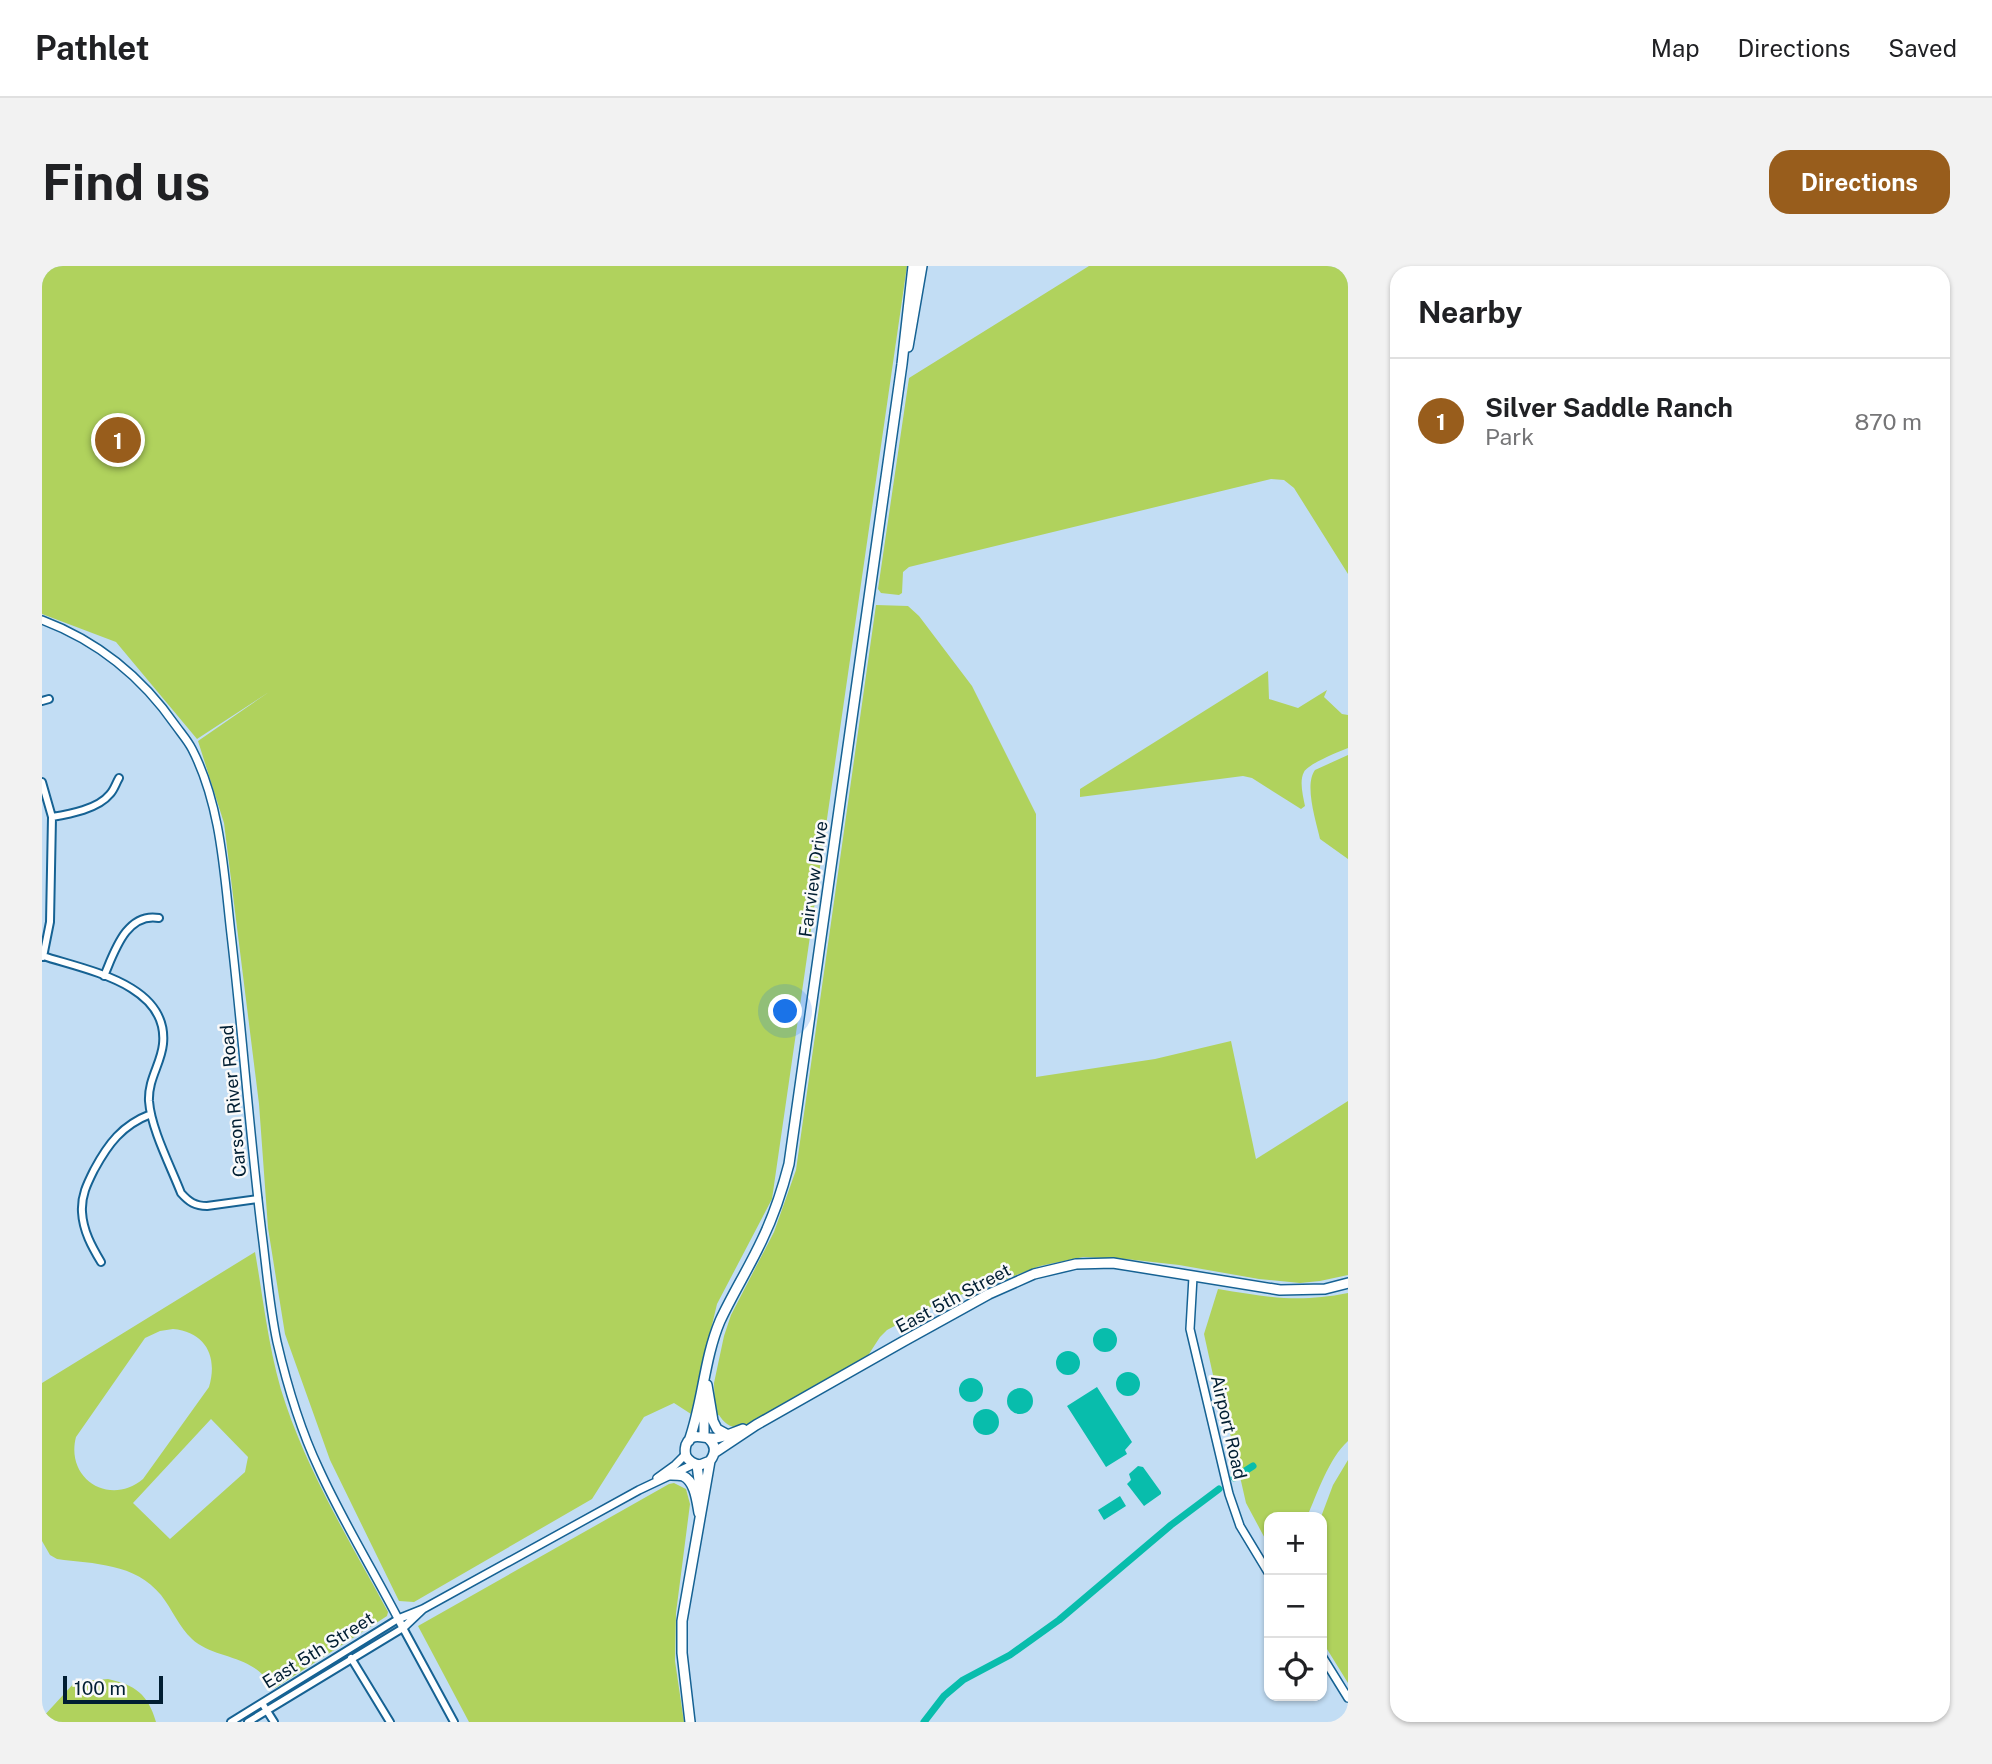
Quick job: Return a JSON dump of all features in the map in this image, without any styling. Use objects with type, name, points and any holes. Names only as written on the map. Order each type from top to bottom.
[{"type":"main road","name":"Fairview Drive","points":[[689,1441],[720,1323],[762,1241],[778,1204],[789,1164],[902,364],[913,266]]},
{"type":"main road","name":"Fairview Drive","points":[[902,364],[911,333],[922,266]]},
{"type":"main road","name":"East 5th Street","points":[[712,1457],[756,1425],[989,1294],[1034,1274],[1076,1264],[1113,1263],[1280,1290],[1325,1289],[1348,1283]]},
{"type":"main road","name":"Fairview Drive","points":[[705,1379],[707,1437]]},
{"type":"main road","points":[[705,1379],[713,1421],[717,1429],[728,1434]]},
{"type":"main road","name":"East 5th Street","points":[[707,1437],[718,1438],[756,1425]]},
{"type":"main road","points":[[690,1722],[682,1631],[701,1516],[712,1457],[714,1445],[707,1437],[696,1436],[685,1448],[685,1454],[696,1464],[706,1464],[712,1457]]},
{"type":"main road","points":[[696,1464],[701,1516]]},
{"type":"main road","points":[[671,1475],[684,1476],[690,1481],[701,1516]]},
{"type":"street","name":"Carson River Road","points":[[42,620],[101,649],[132,673],[164,708],[192,748],[211,797],[229,910],[258,1199],[276,1339],[296,1414],[318,1467],[403,1628]]},
{"type":"street","points":[[52,817],[75,813],[110,795],[118,778]]},
{"type":"street","points":[[42,782],[52,817],[50,922],[43,957],[104,976],[133,989],[149,1001],[164,1034],[162,1053],[149,1089],[151,1114],[181,1193],[199,1206],[258,1199]]},
{"type":"street","points":[[104,976],[128,930],[140,919],[159,918]]},
{"type":"street","points":[[102,1262],[89,1242],[83,1223],[82,1204],[86,1184],[111,1141],[131,1124],[151,1114]]},
{"type":"street","name":"Airport Road","points":[[1193,1277],[1190,1329],[1229,1494],[1240,1526],[1264,1566]]},
{"type":"street","name":"East 5th Street","points":[[639,1490],[675,1465],[685,1454]]},
{"type":"street","name":"East 5th Street","points":[[231,1722],[398,1619],[423,1609],[639,1490],[696,1464]]},
{"type":"street","name":"East 5th Street","points":[[248,1722],[403,1628],[423,1609]]},
{"type":"street","points":[[403,1628],[454,1722]]},
{"type":"street","points":[[346,1651],[390,1722]]},
{"type":"street","points":[[1327,1664],[1348,1698]]},
{"type":"street","points":[[262,1703],[274,1722]]},
{"type":"shaded area","points":[[42,266],[907,266],[772,1199],[717,1304],[691,1414],[674,1403],[644,1417],[592,1499],[414,1602],[399,1601],[330,1460],[285,1334],[268,1228],[259,1104],[224,823],[198,741],[269,692],[197,739],[116,642],[42,614]]},
{"type":"shaded area","points":[[1089,266],[1348,266],[1348,574],[1294,488],[1284,480],[1271,479],[909,567],[903,572],[902,593],[881,593],[878,589],[909,378]]},
{"type":"shaded area","points":[[876,605],[908,606],[919,616],[972,686],[1036,814],[1036,1077],[1155,1059],[1231,1041],[1256,1159],[1348,1101],[1348,1275],[1300,1283],[1179,1265],[1083,1257],[1040,1266],[942,1301],[887,1330],[867,1357],[743,1427],[735,1427],[726,1423],[719,1415],[715,1416],[714,1383],[731,1315],[774,1232],[796,1170]]},
{"type":"shaded area","points":[[1268,671],[1269,699],[1298,708],[1327,690],[1324,697],[1342,714],[1348,715],[1348,748],[1317,762],[1304,772],[1302,784],[1305,806],[1301,809],[1252,778],[1243,776],[1080,797],[1080,789]]},
{"type":"shaded area","points":[[1348,755],[1348,859],[1320,839],[1311,785],[1315,770]]},
{"type":"shaded area","points":[[255,1252],[271,1348],[286,1405],[307,1459],[388,1612],[387,1616],[275,1688],[255,1668],[205,1648],[192,1639],[151,1584],[113,1567],[57,1559],[50,1555],[42,1541],[42,1383]],"holes":[[[173,1329],[194,1335],[207,1348],[212,1366],[209,1387],[143,1479],[130,1487],[117,1490],[104,1489],[93,1484],[77,1465],[74,1452],[76,1437],[145,1338]],[[211,1419],[248,1457],[245,1472],[170,1539],[133,1503]]]},
{"type":"shaded area","points":[[1218,1289],[1298,1298],[1348,1293],[1348,1441],[1329,1466],[1309,1512],[1264,1512],[1264,1537],[1246,1503],[1228,1424],[1224,1425],[1204,1334]]},
{"type":"shaded area","points":[[1105,1328],[1116,1335],[1117,1340],[1110,1351],[1105,1352],[1094,1345],[1093,1340],[1100,1329]]},
{"type":"shaded area","points":[[1068,1351],[1079,1358],[1080,1363],[1073,1374],[1068,1375],[1057,1368],[1056,1363],[1063,1352]]},
{"type":"shaded area","points":[[1128,1372],[1139,1379],[1140,1384],[1133,1395],[1128,1396],[1117,1389],[1116,1384],[1123,1373]]},
{"type":"shaded area","points":[[971,1378],[982,1385],[983,1390],[976,1401],[971,1402],[960,1395],[959,1390],[966,1379]]},
{"type":"shaded area","points":[[1097,1387],[1132,1442],[1125,1450],[1127,1454],[1106,1467],[1067,1406]]},
{"type":"shaded area","points":[[1020,1388],[1029,1392],[1033,1401],[1029,1410],[1020,1414],[1011,1410],[1007,1401],[1011,1392]]},
{"type":"shaded area","points":[[986,1409],[995,1413],[999,1422],[995,1431],[986,1435],[977,1431],[973,1422],[977,1413]]},
{"type":"shaded area","points":[[1348,1460],[1348,1683],[1327,1649],[1327,1512],[1323,1512],[1333,1485]]},
{"type":"shaded area","points":[[1138,1466],[1143,1467],[1161,1492],[1144,1506],[1127,1484],[1131,1480],[1129,1474]]},
{"type":"shaded area","points":[[674,1483],[686,1489],[690,1504],[676,1613],[675,1661],[684,1722],[469,1722],[418,1626]]},
{"type":"shaded area","points":[[1120,1496],[1126,1506],[1104,1520],[1098,1510]]},
{"type":"shaded area","points":[[108,1679],[126,1684],[139,1692],[149,1704],[156,1722],[42,1722],[42,1718],[75,1682]]},
{"type":"waterway","points":[[1234,1478],[1253,1466]]},
{"type":"waterway","points":[[924,1722],[944,1696],[963,1680],[1010,1655],[1059,1620],[1171,1525],[1219,1489]]},
{"type":"place","name":"Silver Saddle Ranch","points":[[118,440]]}]
